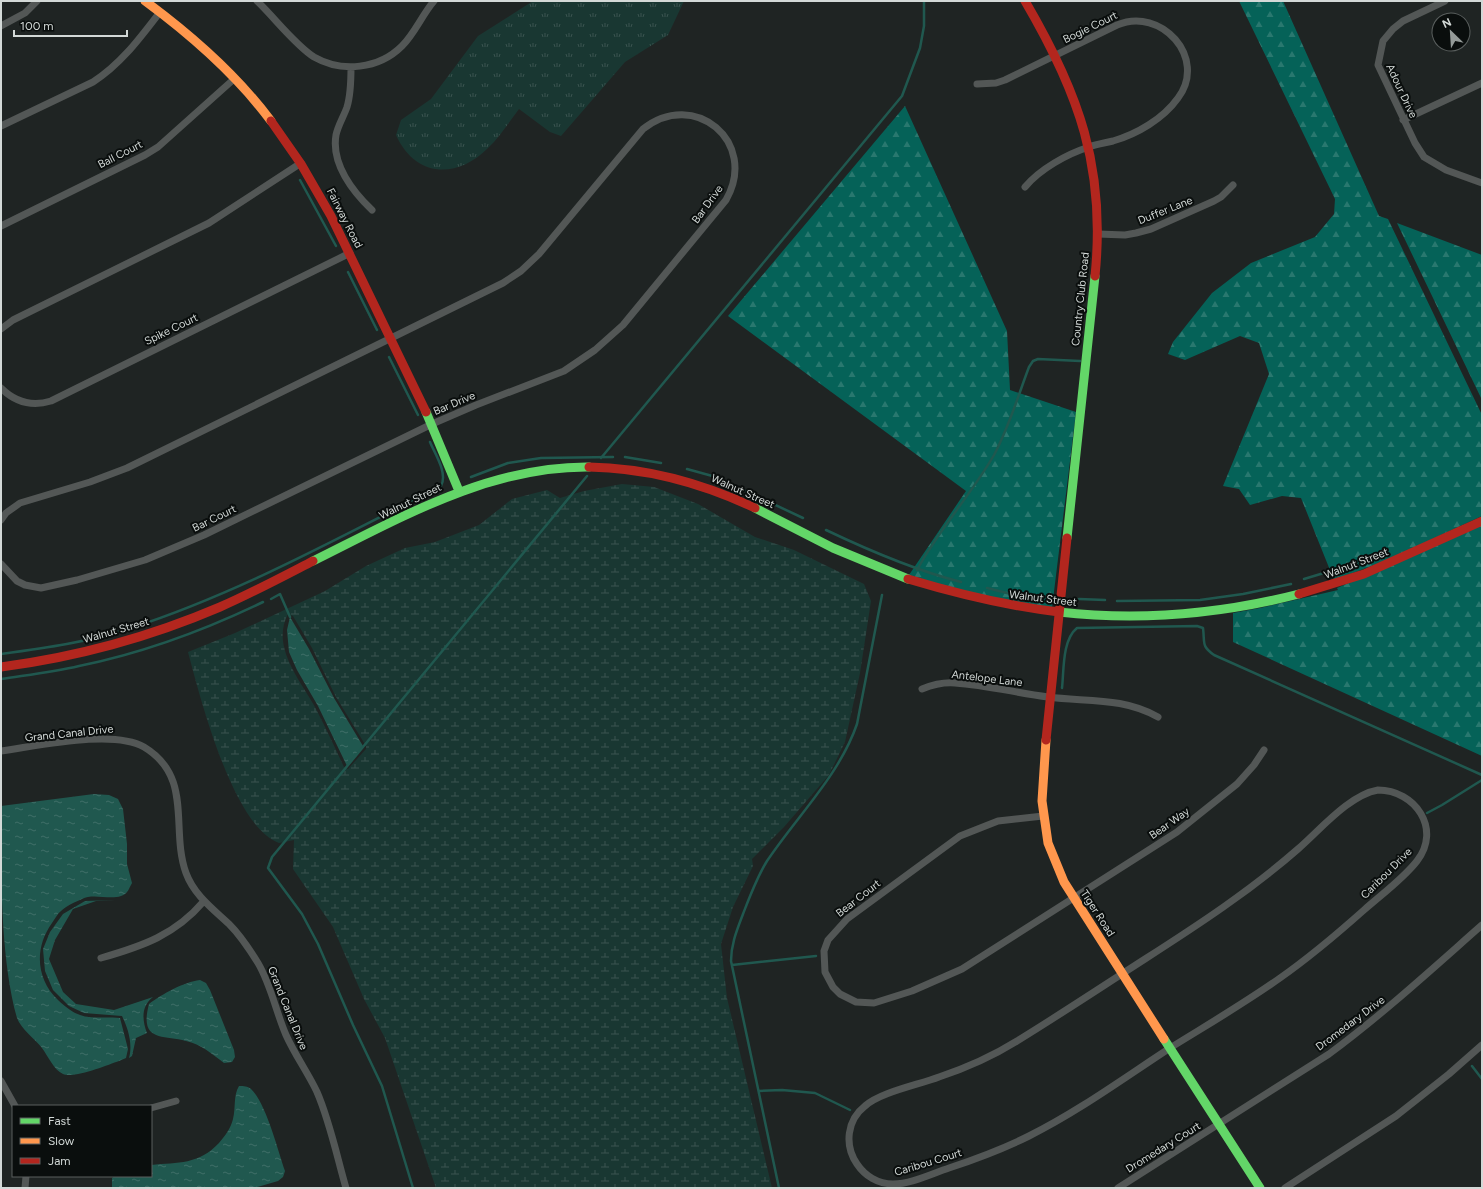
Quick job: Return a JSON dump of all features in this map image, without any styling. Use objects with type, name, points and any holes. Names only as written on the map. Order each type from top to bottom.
[{"type":"street","points":[[1,26],[25,13],[37,1]]},
{"type":"street","name":"Fairway Road","points":[[145,1],[198,43],[234,79],[263,112],[301,163],[350,253],[391,338],[432,424],[459,491]]},
{"type":"street","points":[[257,1],[314,56],[330,63],[351,67],[375,63],[396,52],[408,39],[434,1]]},
{"type":"street","name":"Country Club Road","points":[[1025,1],[1057,56],[1079,108],[1089,147],[1096,190],[1098,234],[1059,613]]},
{"type":"street","name":"Adour Drive","points":[[1445,1],[1403,21],[1383,41],[1378,65],[1415,144],[1428,160],[1446,170],[1482,183]]},
{"type":"street","points":[[1,126],[107,73],[123,59],[160,12]]},
{"type":"street","name":"Bogie Court","points":[[977,84],[996,83],[1005,80],[1057,56],[1117,25],[1134,20],[1151,22],[1162,27],[1176,40],[1183,51],[1186,72],[1184,85],[1178,98],[1166,111],[1133,134],[1089,147],[1046,168],[1025,187]]},
{"type":"street","points":[[351,67],[350,95],[338,129],[335,150],[339,163],[353,190],[372,210]]},
{"type":"street","name":"Ball Court","points":[[1,226],[152,151],[170,137],[234,79]]},
{"type":"street","points":[[1403,120],[1482,83]]},
{"type":"street","name":"Bar Drive","points":[[391,338],[503,284],[521,271],[539,254],[643,129],[653,122],[670,116],[695,116],[712,123],[728,142],[733,154],[736,168],[734,181],[726,200],[610,338],[564,371],[476,405],[432,424]]},
{"type":"street","points":[[1,330],[13,320],[209,223],[301,163]]},
{"type":"street","name":"Duffer Lane","points":[[1098,234],[1125,235],[1151,229],[1214,202],[1233,185]]},
{"type":"street","name":"Spike Court","points":[[1,388],[12,398],[22,402],[34,404],[51,401],[350,253]]},
{"type":"street","points":[[1,520],[6,513],[20,503],[83,485],[127,468],[391,338]]},
{"type":"street","name":"Bar Court","points":[[1,564],[17,581],[29,586],[41,588],[109,571],[145,560],[204,535],[432,424]]},
{"type":"street","name":"Walnut Street","points":[[1,667],[46,660],[99,649],[180,623],[239,598],[459,491],[505,476],[565,468],[615,468],[666,476],[728,496],[848,555],[902,577],[936,588],[994,603],[1059,613],[1159,616],[1226,610],[1265,603],[1324,588],[1355,578],[1482,521]]},
{"type":"street","name":"Tiger Road","points":[[1059,613],[1050,697],[1042,801],[1048,843],[1055,863],[1074,898],[1260,1188]]},
{"type":"street","name":"Antelope Lane","points":[[922,689],[934,685],[955,683],[1050,697],[1128,704],[1146,710],[1158,717]]},
{"type":"street","name":"Grand Canal Drive","points":[[1,751],[107,738],[131,741],[152,752],[166,767],[174,782],[178,795],[183,863],[192,885],[204,901],[230,925],[259,965],[288,1040],[317,1093],[346,1188]]},
{"type":"street","name":"Bear Way","points":[[1074,898],[1178,832],[1208,809],[1237,784],[1254,765],[1264,750]]},
{"type":"street","name":"Caribou Drive","points":[[1123,974],[1229,905],[1254,886],[1357,797],[1378,790],[1395,792],[1411,801],[1420,812],[1425,826],[1423,848],[1417,861],[1392,885],[1322,947],[1280,978],[1170,1048]]},
{"type":"street","name":"Bear Court","points":[[1043,816],[998,821],[985,825],[948,843],[846,919],[835,930],[828,940],[824,951],[823,962],[825,972],[833,987],[848,998],[865,1003],[878,1002],[912,991],[962,969],[1074,898]]},
{"type":"street","points":[[102,958],[149,943],[192,915],[204,901]]},
{"type":"street","name":"Dromedary Drive","points":[[1219,1124],[1329,1054],[1359,1032],[1397,1001],[1482,925]]},
{"type":"street","name":"Caribou Court","points":[[1123,974],[994,1054],[942,1076],[879,1097],[864,1106],[855,1117],[849,1131],[850,1151],[858,1166],[865,1174],[875,1180],[897,1184],[978,1158],[1007,1146],[1057,1121],[1170,1048]]},
{"type":"street","points":[[1285,1188],[1396,1116],[1449,1074],[1482,1045]]},
{"type":"street","points":[[1,1082],[14,1105]]},
{"type":"street","points":[[152,1108],[176,1101]]},
{"type":"street","name":"Dromedary Court","points":[[1118,1188],[1219,1124]]},
{"type":"street","points":[[25,1188],[26,1177]]},
{"type":"green space","points":[[533,1],[684,1],[668,35],[625,62],[561,136],[550,132],[519,109],[488,148],[476,158],[463,165],[450,169],[437,169],[425,166],[414,159],[404,149],[396,135],[401,120],[431,99],[478,36]]},
{"type":"green space","points":[[1239,1],[1283,1],[1379,216],[1388,219],[1482,415],[1482,516],[1385,561],[1334,580],[1301,498],[1282,496],[1250,505],[1239,489],[1223,486],[1269,374],[1259,343],[1240,336],[1185,360],[1168,354],[1173,342],[1212,293],[1251,263],[1315,237],[1334,214],[1335,199]]},
{"type":"green space","points":[[905,106],[1007,331],[1010,390],[1076,412],[1052,608],[965,592],[909,575],[966,491],[728,316]]},
{"type":"green space","points":[[1397,223],[1482,255],[1482,400]]},
{"type":"green space","points":[[622,484],[654,487],[698,504],[755,537],[794,550],[864,584],[871,601],[860,673],[845,742],[829,775],[784,827],[752,859],[753,866],[733,907],[721,944],[727,998],[772,1188],[436,1188],[385,1038],[364,999],[333,927],[293,869],[294,840],[279,843],[262,832],[247,813],[233,787],[221,758],[193,672],[188,652],[235,633],[325,591],[366,566],[405,548],[435,542],[479,525],[512,499],[547,490],[560,498],[584,491]],"holes":[[[288,614],[293,616],[312,648],[336,697],[366,746],[366,749],[348,769],[344,767],[320,716],[296,676],[285,652],[283,627]]]},
{"type":"green space","points":[[1482,525],[1482,756],[1233,642],[1233,613],[1338,590],[1337,588]]},
{"type":"water","points":[[290,617],[309,649],[334,698],[363,746],[347,766],[318,706],[297,670],[289,652],[287,630]]},
{"type":"water","points":[[94,794],[109,795],[118,799],[123,809],[127,844],[127,864],[132,883],[127,892],[121,896],[86,897],[63,909],[57,915],[46,933],[40,953],[40,963],[45,983],[58,1000],[66,1007],[74,1012],[88,1017],[120,1018],[128,1049],[126,1058],[91,1071],[68,1075],[63,1074],[57,1069],[42,1048],[19,1022],[11,994],[4,942],[1,806]]},
{"type":"water","points":[[115,900],[96,901],[73,909],[55,940],[49,959],[63,992],[76,1004],[114,1010],[153,997],[146,1005],[144,1014],[144,1023],[147,1033],[136,1038],[132,1056],[129,1058],[129,1036],[122,1016],[84,1013],[69,1006],[53,990],[45,971],[43,949],[50,932],[63,914],[85,901]]},
{"type":"water","points":[[200,980],[206,983],[210,990],[234,1050],[235,1057],[232,1062],[224,1063],[197,1044],[161,1037],[150,1031],[147,1025],[149,1004],[173,989],[187,983]]},
{"type":"water","points":[[239,1086],[245,1086],[251,1089],[262,1105],[267,1116],[285,1171],[283,1177],[278,1181],[254,1188],[112,1188],[112,1178],[114,1177],[152,1177],[152,1165],[179,1163],[196,1159],[211,1150],[219,1143],[231,1126]]},
{"type":"waterway","points":[[601,458],[902,96],[920,48],[924,26],[924,1]]},
{"type":"waterway","points":[[300,180],[336,246]]},
{"type":"waterway","points":[[348,272],[377,330]]},
{"type":"waterway","points":[[389,357],[418,415]]},
{"type":"waterway","points":[[917,570],[935,540],[994,455],[1009,422],[1029,367],[1033,361],[1038,359],[1080,361]]},
{"type":"waterway","points":[[1,654],[83,641],[131,628],[211,598],[289,563],[441,486],[443,481],[442,470],[430,442]]},
{"type":"waterway","points":[[471,477],[508,463],[541,458],[613,457]]},
{"type":"waterway","points":[[625,457],[661,463]]},
{"type":"waterway","points":[[687,469],[716,477],[803,518]]},
{"type":"waterway","points":[[413,1188],[382,1086],[353,1025],[318,944],[302,914],[268,868],[272,857],[587,476]]},
{"type":"waterway","points":[[826,530],[892,559],[926,572],[961,582]]},
{"type":"waterway","points":[[1304,579],[1357,563]]},
{"type":"waterway","points":[[1117,601],[1200,600],[1243,594],[1291,584]]},
{"type":"waterway","points":[[987,588],[1015,595],[1044,598]]},
{"type":"waterway","points":[[271,599],[280,594],[290,617]]},
{"type":"waterway","points":[[779,1188],[731,961],[732,949],[743,914],[763,867],[829,778],[849,743],[857,724],[882,595]]},
{"type":"waterway","points":[[1079,599],[1105,600]]},
{"type":"waterway","points":[[1,679],[60,670],[103,661],[127,654],[173,640],[219,622],[263,602]]},
{"type":"waterway","points":[[1062,688],[1066,648],[1072,633],[1077,628],[1197,626],[1203,628],[1205,646],[1214,655],[1482,775]]},
{"type":"waterway","points":[[1427,813],[1482,780]]},
{"type":"waterway","points":[[732,965],[816,956]]},
{"type":"waterway","points":[[1472,1066],[1482,1079]]},
{"type":"waterway","points":[[759,1091],[782,1090],[815,1093],[850,1110]]},
{"type":"traffic: fast","points":[[1067,538],[1095,276]]},
{"type":"traffic: fast","points":[[426,412],[459,491]]},
{"type":"traffic: fast","points":[[313,561],[412,512],[481,485],[516,475],[552,469],[589,467]]},
{"type":"traffic: fast","points":[[755,508],[833,548],[908,579]]},
{"type":"traffic: fast","points":[[1059,612],[1120,616],[1180,614],[1240,607],[1299,594]]},
{"type":"traffic: fast","points":[[1164,1039],[1260,1188]]},
{"type":"traffic: slow","points":[[145,1],[179,27],[228,71],[271,121]]},
{"type":"traffic: slow","points":[[1046,740],[1042,801],[1048,843],[1064,882],[1164,1039]]},
{"type":"traffic: jam","points":[[1025,1],[1060,68],[1074,100],[1084,132],[1092,166],[1096,200],[1097,237],[1095,276]]},
{"type":"traffic: jam","points":[[271,121],[301,164],[331,216],[426,412]]},
{"type":"traffic: jam","points":[[589,467],[632,470],[674,478],[715,491],[755,508]]},
{"type":"traffic: jam","points":[[1299,594],[1364,574],[1482,521]]},
{"type":"traffic: jam","points":[[1046,740],[1067,538]]},
{"type":"traffic: jam","points":[[1,667],[85,652],[167,628],[232,602],[313,561]]},
{"type":"traffic: jam","points":[[908,579],[983,599],[1059,612]]}]
